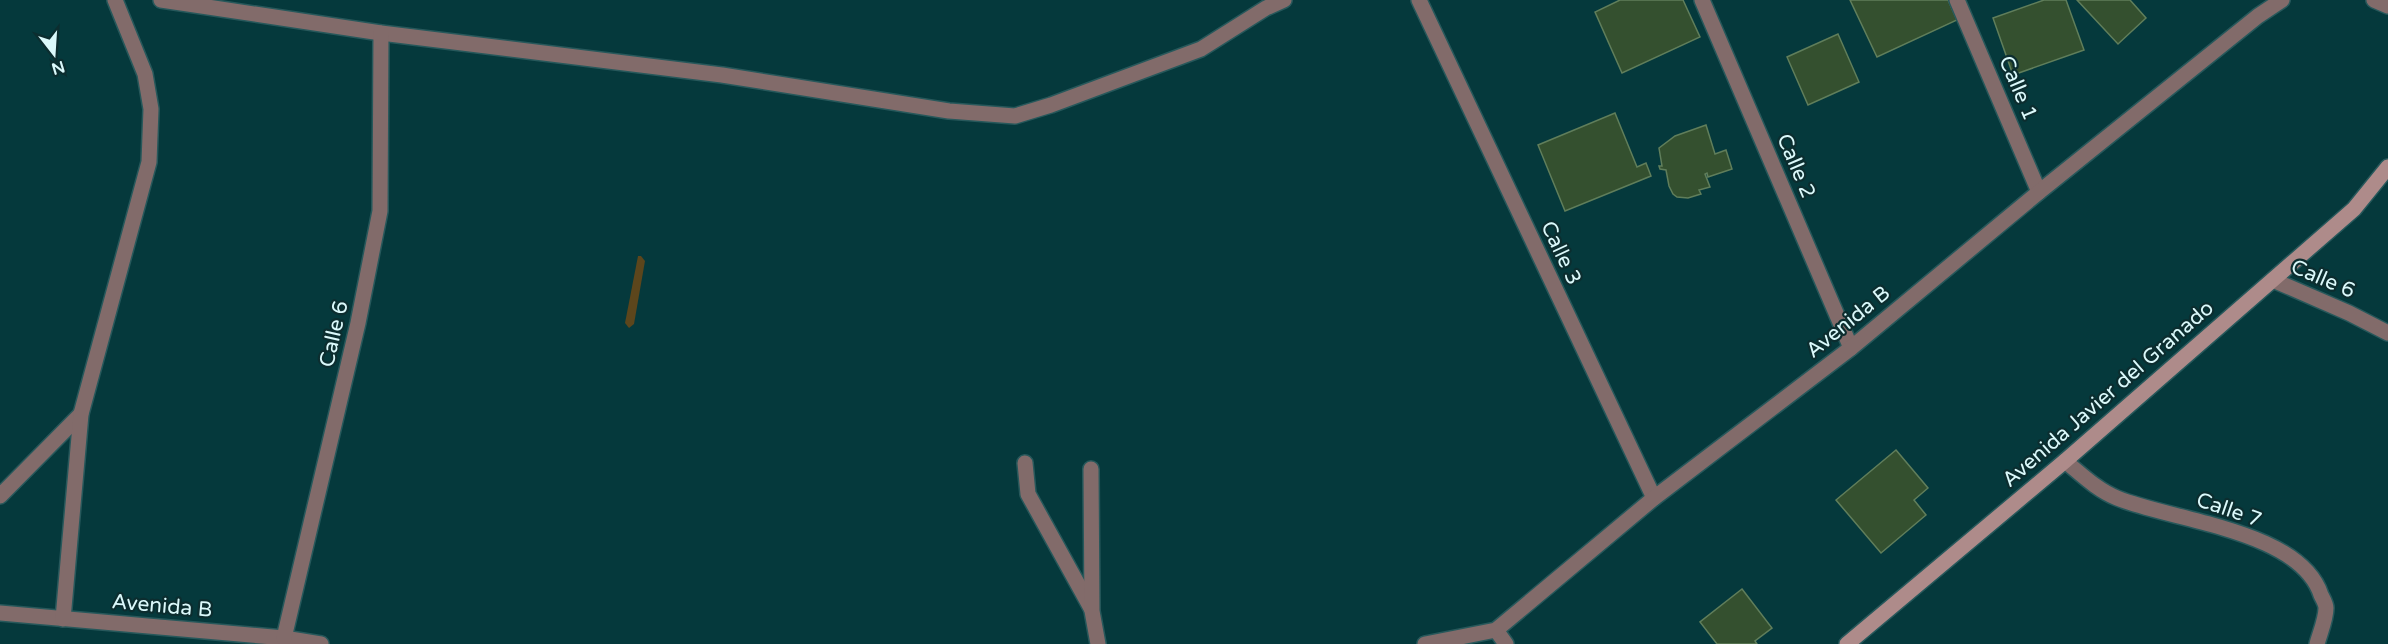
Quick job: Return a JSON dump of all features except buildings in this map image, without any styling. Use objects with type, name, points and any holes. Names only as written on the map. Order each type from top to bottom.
[{"type":"street","points":[[63,619],[81,414],[148,162],[152,109],[145,74],[115,0]]},
{"type":"street","points":[[161,0],[381,33],[722,75],[949,111],[1015,116],[1051,105],[1201,49],[1266,8],[1284,0]]},
{"type":"street","name":"Calle 3","points":[[1419,0],[1654,498]]},
{"type":"street","name":"Calle 2","points":[[1702,0],[1851,348]]},
{"type":"street","name":"Calle 1","points":[[1958,0],[2039,192]]},
{"type":"street","name":"Avenida B","points":[[1425,644],[1496,630],[1654,498],[1851,348],[2039,192],[2258,16],[2282,0]]},
{"type":"street","points":[[2374,0],[2388,6]]},
{"type":"street","name":"Calle 6","points":[[284,638],[358,323],[380,211],[381,33]]},
{"type":"street","name":"Avenida Javier del Granado","points":[[1847,644],[2065,461],[2354,209],[2388,167]]},
{"type":"street","name":"Calle 6","points":[[2273,280],[2349,313],[2388,333]]},
{"type":"street","points":[[0,496],[81,414]]},
{"type":"street","name":"Calle 7","points":[[2065,461],[2089,482],[2116,498],[2239,534],[2286,553],[2307,568],[2318,585],[2326,608],[2317,644]]},
{"type":"street","points":[[1025,463],[1028,494],[1092,611]]},
{"type":"street","points":[[1091,469],[1092,611],[1098,644]]},
{"type":"street","name":"Avenida B","points":[[0,613],[284,638],[321,644]]},
{"type":"street","points":[[1496,630],[1506,644]]},
{"type":"shaded area","points":[[638,256],[645,261],[634,324],[629,328],[625,323]]}]
